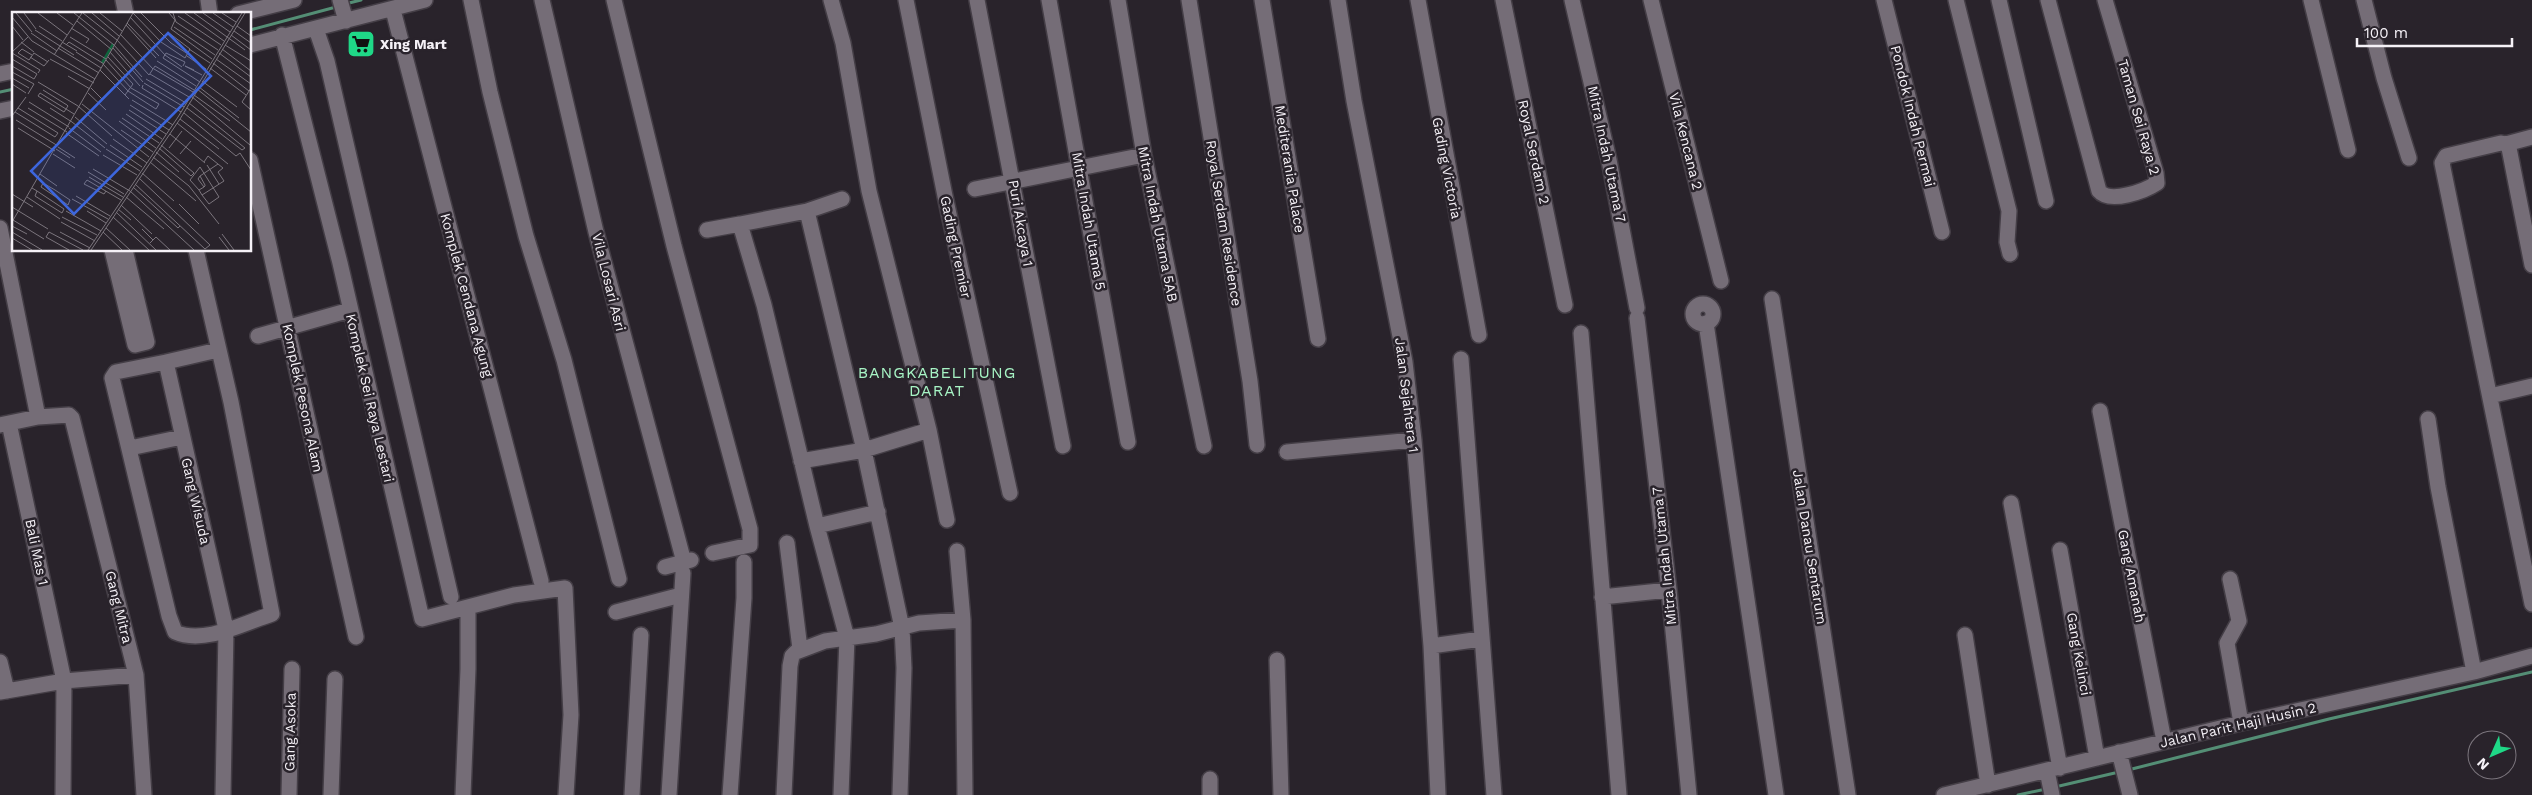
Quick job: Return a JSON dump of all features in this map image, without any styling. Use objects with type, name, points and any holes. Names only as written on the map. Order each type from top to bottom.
[{"type":"street","points":[[246,8],[294,0]]},
{"type":"street","points":[[251,45],[282,35],[316,28],[343,11],[371,6],[393,10],[425,0]]},
{"type":"street","points":[[471,0],[490,92],[526,236],[564,360],[619,579]]},
{"type":"street","name":"Vila Losari Asri","points":[[542,0],[596,232],[686,565]]},
{"type":"street","points":[[614,0],[674,246],[750,529],[750,544],[713,553]]},
{"type":"street","points":[[831,0],[843,43],[870,191],[929,430],[947,520]]},
{"type":"street","name":"Gading Premier","points":[[906,0],[945,196],[1010,493]]},
{"type":"street","name":"Puri Akcaya 1","points":[[977,0],[1014,181],[1063,446]]},
{"type":"street","name":"Mitra Indah Utama 5","points":[[1049,0],[1128,442]]},
{"type":"street","name":"Mitra Indah Utama 5AB","points":[[1118,0],[1144,155],[1204,446]]},
{"type":"street","name":"Royal Serdam Residence","points":[[1189,0],[1250,381],[1257,445]]},
{"type":"street","name":"Mediterania Palace","points":[[1262,0],[1318,338]]},
{"type":"street","name":"Jalan Sejahtera 1","points":[[1338,0],[1354,101],[1405,362],[1414,440],[1430,646],[1438,795]]},
{"type":"street","name":"Gading Victoria","points":[[1418,0],[1479,335]]},
{"type":"street","name":"Royal Serdam 2","points":[[1503,0],[1565,305]]},
{"type":"street","name":"Mitra Indah Utama 7","points":[[1572,0],[1609,160],[1637,313],[1669,590],[1689,795]]},
{"type":"street","name":"Vila Kencana 2","points":[[1651,0],[1721,281]]},
{"type":"street","name":"Pondok Indah Permai","points":[[1884,0],[1942,232]]},
{"type":"street","points":[[1956,0],[2009,211],[2008,242],[2010,254]]},
{"type":"street","points":[[1999,0],[2046,201]]},
{"type":"street","name":"Taman Sei Raya 2","points":[[2048,0],[2102,194],[2116,197],[2157,184],[2156,173],[2106,0]]},
{"type":"street","points":[[2311,0],[2348,150]]},
{"type":"street","points":[[2364,0],[2384,78],[2409,158]]},
{"type":"street","name":"Komplek Cendana Agung","points":[[393,10],[540,581]]},
{"type":"street","points":[[316,28],[327,61],[451,597]]},
{"type":"street","name":"Komplek Sei Raya Lestari","points":[[282,35],[340,263],[422,619],[514,595],[565,588],[572,716],[566,795]]},
{"type":"street","points":[[2532,137],[2446,156],[2442,163],[2490,396],[2529,571],[2532,604]]},
{"type":"street","points":[[2506,144],[2509,148],[2532,265]]},
{"type":"street","points":[[975,189],[1080,166],[1144,155]]},
{"type":"street","name":"Komplek Pesona Alam","points":[[251,164],[356,637]]},
{"type":"street","points":[[707,230],[807,211],[842,199]]},
{"type":"street","points":[[807,211],[864,450],[902,628],[904,668],[900,795]]},
{"type":"street","points":[[740,224],[764,305],[817,526],[847,638],[841,795]]},
{"type":"street","points":[[0,228],[38,417],[5,424]]},
{"type":"street","points":[[112,251],[135,345],[147,342],[125,251]]},
{"type":"street","points":[[196,251],[231,402],[272,614],[226,630],[198,636],[182,635],[174,632],[158,576],[112,374],[218,350]]},
{"type":"street","name":"Jalan Danau Sentarum","points":[[1772,299],[1848,795]]},
{"type":"street","points":[[258,336],[350,310]]},
{"type":"street","points":[[1706,323],[1776,795]]},
{"type":"street","points":[[1581,333],[1619,795]]},
{"type":"street","points":[[1460,359],[1494,795]]},
{"type":"street","name":"Gang Wisuda","points":[[166,362],[226,630],[222,795]]},
{"type":"street","points":[[2490,396],[2532,386]]},
{"type":"street","name":"Gang Amanah","points":[[2100,411],[2164,741]]},
{"type":"street","name":"Gang Mitra","points":[[38,417],[69,415],[73,421],[136,674],[144,795]]},
{"type":"street","points":[[2428,419],[2438,487],[2474,672]]},
{"type":"street","name":"Bali Mas 1","points":[[5,424],[64,681],[63,795]]},
{"type":"street","points":[[801,461],[864,450],[929,430]]},
{"type":"street","points":[[130,448],[182,437]]},
{"type":"street","points":[[1287,452],[1414,440]]},
{"type":"street","points":[[2011,503],[2052,779]]},
{"type":"street","points":[[817,526],[878,512]]},
{"type":"street","points":[[787,543],[800,649]]},
{"type":"street","name":"Gang Kelinci","points":[[2060,550],[2098,758]]},
{"type":"street","points":[[957,551],[963,620],[965,795]]},
{"type":"street","points":[[730,795],[744,598],[744,562]]},
{"type":"street","points":[[665,567],[686,565],[681,595],[669,795]]},
{"type":"street","points":[[2230,579],[2239,621],[2227,643],[2241,723]]},
{"type":"street","points":[[1602,597],[1669,590]]},
{"type":"street","points":[[616,612],[681,595]]},
{"type":"street","points":[[463,795],[468,669],[468,608]]},
{"type":"street","points":[[784,795],[792,656],[800,649],[847,638],[919,624],[963,620]]},
{"type":"street","points":[[632,795],[641,635]]},
{"type":"street","points":[[1965,635],[1988,785]]},
{"type":"street","points":[[1430,646],[1481,639]]},
{"type":"street","name":"Jalan Parit Haji Husin 2","points":[[1944,795],[1988,785],[2052,779],[2098,758],[2123,765],[2164,741],[2474,672],[2532,656]]},
{"type":"street","points":[[1277,660],[1281,795]]},
{"type":"street","points":[[0,662],[3,691],[64,681],[136,674]]},
{"type":"street","name":"Gang Asoka","points":[[289,795],[292,669]]},
{"type":"street","points":[[330,795],[335,679]]},
{"type":"street","points":[[2123,765],[2130,795]]},
{"type":"street","points":[[1210,779],[1210,795]]},
{"type":"waterway","points":[[345,4],[361,0]]},
{"type":"waterway","points":[[251,30],[336,7]]},
{"type":"waterway","points":[[0,92],[12,89]]},
{"type":"waterway","points":[[2128,770],[2329,719],[2532,672]]},
{"type":"waterway","points":[[2055,787],[2119,772]]},
{"type":"waterway","points":[[2018,795],[2046,789]]},
{"type":"place","name":"Xing Mart","points":[[361,44]]},
{"type":"district","name":"BANGKABELITUNG DARAT","points":[[937,381]]}]
